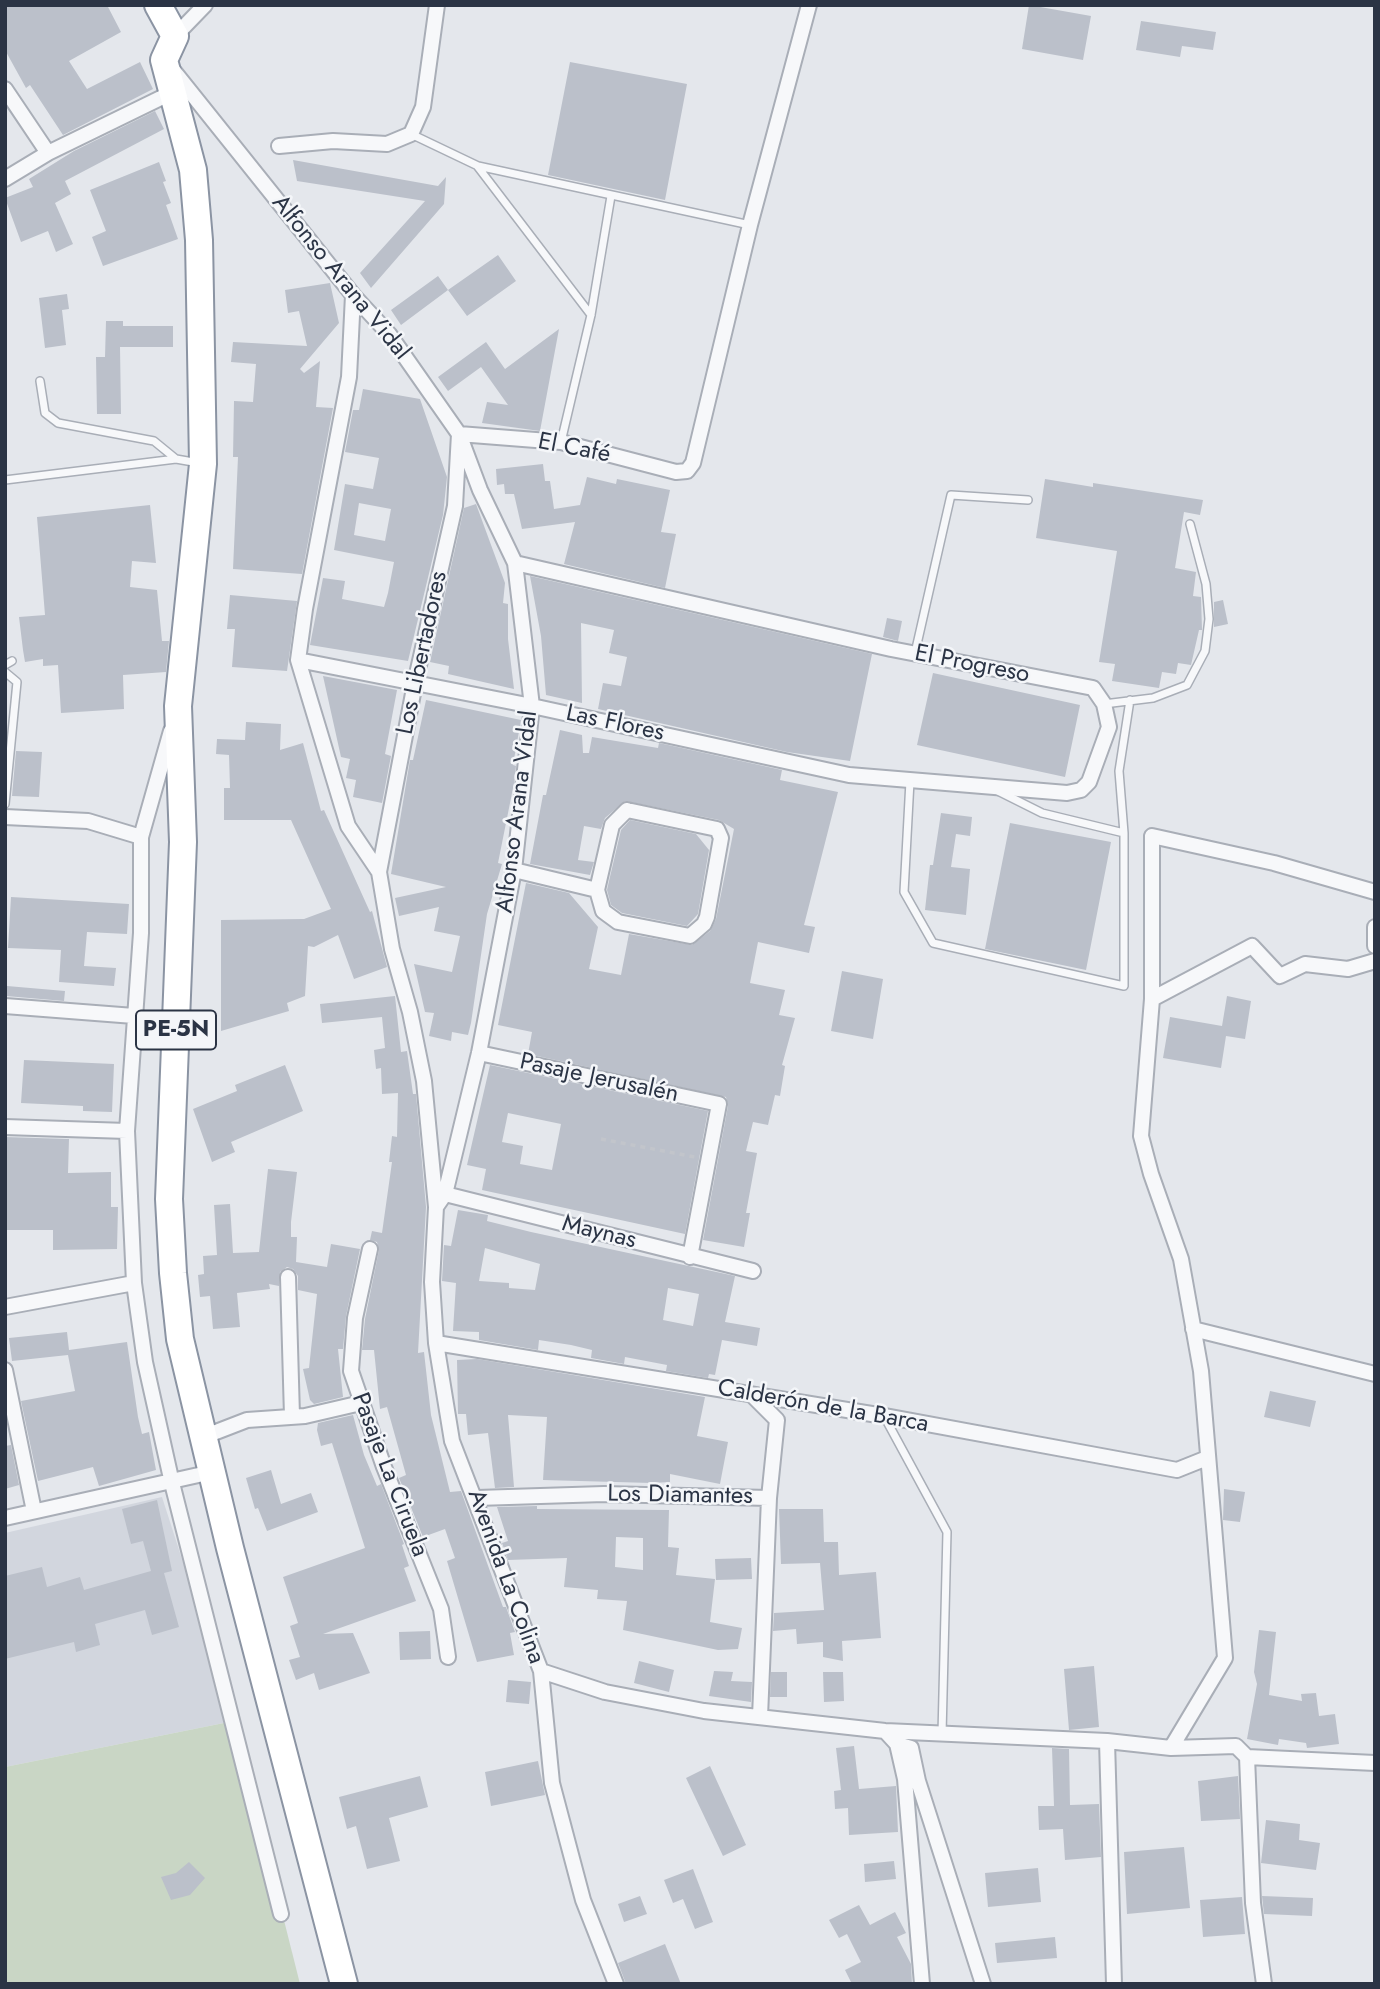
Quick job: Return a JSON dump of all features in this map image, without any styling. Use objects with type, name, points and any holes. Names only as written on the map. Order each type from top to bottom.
[{"type":"highway","name":"PE-5N","points":[[158,5],[170,48],[173,92],[192,170],[199,240],[203,464],[178,706],[183,842],[169,1199],[180,1339],[344,1984]]},
{"type":"street","points":[[170,48],[205,5]]},
{"type":"street","points":[[279,146],[333,141],[387,144],[411,134],[423,107],[437,5]]},
{"type":"street","points":[[750,225],[809,5]]},
{"type":"street","name":"Alfonso Arana Vidal","points":[[170,48],[353,295],[389,334],[459,434],[480,489],[514,563],[532,706],[514,870],[479,1054],[445,1194],[436,1207]]},
{"type":"street","points":[[5,89],[48,153]]},
{"type":"street","points":[[5,179],[48,153],[173,92]]},
{"type":"street","name":"El Café","points":[[459,434],[561,442],[676,472],[687,471],[693,463],[750,225]]},
{"type":"street","points":[[353,295],[349,377],[304,609],[298,660],[348,825],[379,872]]},
{"type":"street","name":"Los Libertadores","points":[[379,872],[415,684],[455,506],[459,434]]},
{"type":"street","name":"El Progreso","points":[[514,563],[915,654],[1093,688],[1104,704]]},
{"type":"street","name":"Las Flores","points":[[298,660],[532,706],[849,775],[911,780]]},
{"type":"street","points":[[911,780],[1067,793],[1081,790],[1089,782],[1109,727],[1104,704]]},
{"type":"street","points":[[178,706],[141,837],[141,933],[127,1130],[134,1283],[145,1362],[172,1483],[281,1914]]},
{"type":"street","points":[[627,810],[706,826],[717,830],[721,838],[707,917],[704,924],[690,936],[618,922],[603,911],[597,890],[612,825],[627,810]]},
{"type":"street","points":[[5,817],[88,821],[141,837]]},
{"type":"street","points":[[1171,1748],[1225,1658],[1201,1371],[1181,1259],[1151,1174],[1141,1136],[1152,999],[1152,835],[1274,863],[1375,892]]},
{"type":"street","points":[[514,870],[597,890]]},
{"type":"street","name":"Avenida La Colina","points":[[379,872],[392,949],[410,1012],[424,1081],[436,1207],[432,1282],[436,1343],[452,1441],[477,1499],[541,1671],[552,1783],[583,1900],[616,1984]]},
{"type":"street","points":[[1375,927],[1375,946]]},
{"type":"street","points":[[1152,999],[1252,946],[1280,976],[1305,964],[1348,969],[1375,961]]},
{"type":"street","points":[[5,1006],[134,1016]]},
{"type":"street","name":"Pasaje Jerusalén","points":[[479,1054],[719,1104],[709,1159]]},
{"type":"street","points":[[5,1127],[127,1130]]},
{"type":"street","points":[[690,1257],[709,1159]]},
{"type":"street","name":"Maynas","points":[[445,1194],[753,1271]]},
{"type":"street","name":"Pasaje La Ciruela","points":[[370,1249],[355,1318],[351,1371],[360,1403],[441,1609],[448,1657]]},
{"type":"street","points":[[288,1277],[292,1416]]},
{"type":"street","points":[[5,1307],[134,1283]]},
{"type":"street","points":[[1193,1328],[1375,1374]]},
{"type":"street","name":"Calderón de la Barca","points":[[436,1343],[884,1416],[1177,1469],[1207,1458]]},
{"type":"street","points":[[5,1370],[34,1511]]},
{"type":"street","name":"Los Diamantes","points":[[477,1499],[604,1494],[769,1498],[777,1420],[751,1394]]},
{"type":"street","points":[[204,1437],[247,1420],[292,1416],[360,1403]]},
{"type":"street","points":[[5,1518],[212,1472]]},
{"type":"street","points":[[760,1717],[769,1498]]},
{"type":"street","points":[[541,1671],[605,1692],[704,1711],[885,1731],[1107,1741],[1171,1748],[1236,1746],[1247,1757],[1375,1763]]},
{"type":"street","points":[[885,1731],[897,1744],[905,1779],[922,1984]]},
{"type":"street","points":[[1107,1741],[1114,1984]]},
{"type":"street","points":[[897,1744],[911,1748],[918,1781],[983,1984]]},
{"type":"street","points":[[1247,1757],[1253,1903],[1264,1984]]},
{"type":"lane","points":[[411,134],[478,166],[750,225]]},
{"type":"lane","points":[[478,166],[590,315]]},
{"type":"lane","points":[[561,442],[590,315],[611,196]]},
{"type":"lane","points":[[40,381],[45,413],[58,423],[154,441],[176,459]]},
{"type":"lane","points":[[5,480],[176,459],[203,464]]},
{"type":"lane","points":[[915,654],[951,495],[1028,500]]},
{"type":"lane","points":[[1104,704],[1153,698],[1187,685],[1205,651],[1209,619],[1206,584],[1190,524]]},
{"type":"lane","points":[[5,672],[17,682],[5,804]]},
{"type":"lane","points":[[911,780],[904,892],[933,943],[1124,986],[1124,833],[1119,771],[1130,701]]},
{"type":"lane","points":[[990,787],[1042,813],[1124,833]]},
{"type":"lane","points":[[884,1416],[947,1532],[942,1734]]},
{"type":"path","points":[[601,1139],[709,1159]]},
{"type":"shaded area","points":[[162,1497],[234,1721],[5,1767],[5,1533]]},
{"type":"green space","points":[[234,1721],[300,1984],[5,1984],[5,1767]]},
{"type":"building","points":[[5,5],[107,5],[121,32],[69,61],[87,89],[140,62],[153,89],[63,135],[30,85],[26,88],[5,50]]},
{"type":"building","points":[[1029,5],[1091,16],[1083,60],[1022,49]]},
{"type":"building","points":[[1141,21],[1216,32],[1213,50],[1182,46],[1180,57],[1136,50]]},
{"type":"building","points":[[570,62],[687,84],[665,200],[548,175]]},
{"type":"building","points":[[155,111],[164,129],[65,181],[71,194],[55,203],[73,244],[56,252],[48,231],[21,242],[5,198],[33,187],[29,179],[74,151]]},
{"type":"building","points":[[293,160],[438,186],[446,177],[444,204],[371,288],[360,273],[425,201],[297,181]]},
{"type":"building","points":[[159,162],[171,203],[166,205],[178,239],[103,266],[92,237],[106,231],[90,190]]},
{"type":"building","points":[[498,255],[516,281],[467,316],[448,290]]},
{"type":"building","points":[[438,276],[448,290],[401,325],[391,310]]},
{"type":"building","points":[[330,283],[339,323],[300,369],[304,373],[320,361],[316,407],[333,408],[302,574],[233,569],[238,457],[233,457],[234,401],[253,402],[256,364],[231,362],[233,342],[307,346],[299,311],[288,313],[285,290]]},
{"type":"building","points":[[67,294],[69,309],[62,310],[66,345],[45,348],[39,298]]},
{"type":"building","points":[[106,321],[123,321],[123,326],[173,326],[173,347],[120,347],[121,414],[97,414],[96,357],[105,357]]},
{"type":"building","points":[[559,329],[540,431],[482,423],[487,402],[508,405],[481,367],[448,391],[438,377],[486,342],[505,369]]},
{"type":"building","points":[[363,389],[420,399],[447,477],[443,515],[408,661],[310,645],[323,578],[345,581],[342,599],[384,607],[388,593],[394,562],[334,550],[345,484],[373,489],[379,458],[345,452],[353,410],[359,410]],"holes":[[[359,503],[391,509],[385,541],[354,535]]]},
{"type":"building","points":[[543,464],[545,481],[550,481],[554,509],[580,505],[587,477],[616,484],[617,479],[670,490],[661,532],[676,534],[665,588],[564,564],[575,522],[522,529],[514,494],[505,494],[504,484],[497,485],[496,469]]},
{"type":"building","points":[[1045,479],[1093,487],[1093,483],[1203,500],[1200,515],[1184,512],[1175,568],[1196,572],[1193,596],[1201,597],[1202,630],[1199,630],[1191,665],[1178,663],[1176,674],[1162,672],[1159,688],[1112,681],[1115,664],[1099,662],[1117,551],[1036,538]]},
{"type":"building","points":[[476,504],[505,583],[503,603],[508,604],[508,639],[514,689],[448,674],[449,666],[430,662],[464,508]]},
{"type":"building","points":[[150,505],[156,563],[132,561],[130,587],[157,590],[162,641],[169,641],[166,672],[123,675],[124,709],[61,713],[58,665],[43,666],[43,659],[25,662],[23,650],[19,617],[45,615],[37,517]]},
{"type":"building","points":[[530,576],[872,654],[850,761],[787,752],[598,709],[603,683],[621,686],[627,657],[609,653],[614,630],[581,623],[582,703],[546,695],[541,636]]},
{"type":"building","points":[[230,595],[297,601],[287,671],[232,667],[235,629],[227,629]]},
{"type":"building","points":[[1223,600],[1228,624],[1214,627],[1214,602]]},
{"type":"building","points":[[887,618],[902,621],[898,641],[883,637]]},
{"type":"building","points":[[933,673],[1080,705],[1065,777],[917,745]]},
{"type":"building","points":[[323,676],[397,690],[385,754],[391,756],[382,803],[353,797],[356,780],[346,778],[350,759],[341,757]]},
{"type":"building","points":[[426,700],[521,720],[513,765],[516,766],[514,783],[498,863],[502,864],[487,914],[471,1023],[468,1035],[452,1032],[451,1041],[429,1036],[434,1013],[425,1012],[414,964],[452,972],[460,936],[434,931],[439,907],[399,916],[395,898],[446,887],[391,874],[410,760],[413,760]]},
{"type":"building","points":[[246,722],[281,724],[280,750],[303,743],[321,811],[324,810],[370,912],[372,911],[387,967],[354,979],[338,935],[314,947],[308,946],[305,996],[287,1003],[289,1011],[221,1031],[221,920],[304,919],[331,909],[291,820],[224,820],[224,788],[230,788],[229,755],[216,754],[217,739],[245,740]]},
{"type":"building","points":[[560,730],[582,735],[583,753],[589,753],[592,737],[658,748],[659,743],[782,770],[780,780],[838,792],[804,925],[815,927],[809,953],[758,942],[750,983],[785,990],[779,1015],[795,1018],[782,1065],[785,1066],[780,1096],[775,1095],[768,1125],[753,1122],[746,1151],[757,1153],[746,1213],[750,1213],[744,1247],[703,1240],[728,1106],[726,1097],[528,1054],[532,1032],[498,1025],[526,883],[569,893],[598,927],[589,969],[621,975],[629,934],[692,945],[710,931],[716,919],[734,829],[719,820],[625,801],[605,818],[601,829],[584,826],[578,860],[594,862],[590,875],[530,864],[543,795],[546,795]]},
{"type":"building","points":[[16,751],[42,752],[39,797],[12,796]]},
{"type":"building","points":[[941,813],[972,817],[970,836],[956,834],[951,867],[970,869],[966,915],[925,910],[930,865],[933,865]]},
{"type":"building","points":[[630,820],[696,834],[709,850],[698,914],[687,926],[622,913],[611,905],[607,890],[609,881],[621,830]]},
{"type":"building","points":[[1010,823],[1111,842],[1086,970],[985,949]]},
{"type":"building","points":[[11,897],[129,904],[127,934],[87,932],[84,966],[116,968],[114,986],[59,982],[61,950],[8,948]]},
{"type":"building","points":[[842,971],[883,979],[873,1039],[831,1031]]},
{"type":"building","points":[[7,986],[65,991],[64,1001],[6,996]]},
{"type":"building","points":[[395,996],[401,1052],[407,1051],[413,1094],[416,1094],[426,1207],[418,1353],[424,1352],[431,1415],[450,1492],[461,1491],[503,1607],[506,1607],[515,1632],[510,1633],[514,1655],[477,1662],[447,1561],[455,1558],[445,1529],[423,1537],[399,1478],[406,1475],[387,1407],[380,1409],[374,1350],[362,1350],[365,1319],[379,1250],[377,1242],[370,1240],[372,1231],[382,1233],[392,1162],[389,1162],[392,1136],[397,1137],[398,1093],[382,1094],[381,1068],[376,1069],[374,1050],[385,1048],[382,1017],[322,1023],[320,1004]]},
{"type":"building","points":[[1227,996],[1251,1001],[1245,1039],[1226,1036],[1221,1068],[1163,1058],[1170,1017],[1222,1026]]},
{"type":"building","points":[[24,1060],[114,1064],[112,1112],[83,1111],[83,1106],[21,1103]]},
{"type":"building","points":[[285,1065],[303,1111],[231,1142],[235,1152],[212,1162],[193,1109],[237,1091],[235,1085]]},
{"type":"building","points":[[490,1065],[708,1111],[685,1234],[482,1190],[486,1169],[467,1165]],"holes":[[[508,1113],[561,1124],[552,1170],[520,1164],[523,1146],[502,1142]]]},
{"type":"building","points":[[5,1137],[69,1139],[68,1173],[111,1172],[111,1207],[118,1207],[117,1249],[53,1250],[53,1230],[5,1230]]},
{"type":"building","points":[[268,1169],[297,1172],[291,1222],[291,1237],[297,1237],[296,1262],[327,1267],[331,1244],[360,1249],[346,1316],[343,1349],[338,1349],[343,1397],[314,1404],[310,1400],[303,1369],[309,1368],[317,1294],[298,1290],[298,1276],[293,1269],[287,1267],[280,1272],[279,1286],[269,1284],[270,1289],[237,1293],[240,1327],[213,1329],[210,1296],[200,1297],[198,1275],[204,1274],[203,1256],[217,1255],[214,1205],[230,1204],[233,1253],[259,1252]]},
{"type":"building","points":[[458,1210],[488,1215],[487,1221],[531,1232],[735,1276],[725,1322],[760,1328],[757,1346],[722,1340],[715,1375],[709,1374],[708,1378],[666,1371],[667,1365],[625,1357],[624,1364],[591,1358],[592,1350],[571,1345],[539,1340],[538,1350],[479,1340],[479,1332],[453,1331],[456,1283],[442,1281],[444,1245],[451,1246]],"holes":[[[485,1248],[540,1264],[535,1290],[509,1288],[509,1283],[479,1281]],[[668,1288],[699,1294],[693,1326],[663,1320]]]},
{"type":"building","points":[[67,1332],[69,1350],[127,1342],[138,1417],[142,1434],[149,1432],[156,1470],[99,1486],[93,1467],[38,1481],[21,1401],[75,1391],[68,1355],[12,1361],[9,1338]]},
{"type":"building","points":[[477,1359],[705,1397],[697,1436],[728,1442],[720,1484],[670,1474],[670,1482],[652,1483],[543,1480],[547,1417],[508,1415],[514,1487],[495,1488],[488,1433],[468,1435],[466,1414],[458,1414],[457,1360]]},
{"type":"building","points":[[1270,1391],[1316,1401],[1310,1427],[1264,1417]]},
{"type":"building","points":[[353,1415],[364,1455],[377,1486],[381,1484],[404,1544],[402,1545],[409,1566],[404,1568],[416,1601],[323,1634],[353,1633],[370,1673],[319,1690],[314,1673],[296,1680],[289,1660],[300,1657],[290,1626],[298,1623],[283,1577],[365,1548],[332,1443],[321,1446],[317,1430],[318,1423]]},
{"type":"building","points":[[11,1445],[19,1485],[5,1489],[5,1446]]},
{"type":"building","points":[[271,1470],[281,1504],[311,1493],[318,1512],[267,1531],[258,1508],[255,1509],[246,1478]]},
{"type":"building","points":[[1224,1489],[1245,1492],[1240,1522],[1223,1520]]},
{"type":"building","points":[[157,1500],[172,1571],[164,1573],[179,1627],[152,1635],[145,1610],[95,1624],[100,1645],[76,1652],[74,1642],[5,1659],[5,1576],[42,1567],[47,1587],[80,1577],[84,1590],[151,1571],[143,1541],[131,1544],[122,1509]]},
{"type":"building","points":[[497,1507],[669,1510],[668,1547],[679,1548],[676,1575],[715,1579],[710,1622],[742,1628],[738,1649],[718,1650],[623,1630],[627,1601],[597,1599],[598,1590],[564,1587],[567,1558],[508,1560],[502,1543],[508,1541]],"holes":[[[616,1537],[643,1538],[643,1570],[615,1567]]]},
{"type":"building","points":[[779,1509],[823,1509],[824,1542],[838,1542],[839,1575],[876,1572],[881,1638],[842,1641],[843,1661],[823,1657],[823,1642],[797,1644],[796,1629],[773,1631],[774,1613],[824,1610],[820,1563],[781,1564]]},
{"type":"building","points":[[751,1558],[752,1579],[716,1580],[715,1559]]},
{"type":"building","points":[[1259,1630],[1276,1632],[1269,1695],[1302,1701],[1301,1694],[1316,1693],[1319,1716],[1335,1714],[1339,1744],[1307,1748],[1306,1743],[1279,1739],[1278,1745],[1247,1739],[1257,1684],[1254,1672]]},
{"type":"building","points":[[430,1631],[431,1659],[400,1660],[399,1632]]},
{"type":"building","points":[[639,1661],[674,1670],[669,1692],[634,1683]]},
{"type":"building","points":[[1094,1666],[1099,1727],[1069,1730],[1064,1669]]},
{"type":"building","points":[[714,1671],[733,1672],[731,1681],[752,1682],[751,1702],[709,1696]]},
{"type":"building","points":[[771,1672],[787,1672],[787,1697],[770,1697]]},
{"type":"building","points":[[823,1672],[843,1672],[844,1701],[824,1702]]},
{"type":"building","points":[[508,1680],[531,1682],[529,1704],[506,1702]]},
{"type":"building","points":[[854,1746],[859,1789],[896,1786],[898,1832],[849,1835],[848,1808],[835,1809],[834,1791],[841,1790],[836,1748]]},
{"type":"building","points":[[1052,1748],[1069,1749],[1070,1805],[1099,1804],[1101,1857],[1065,1860],[1063,1829],[1039,1830],[1038,1806],[1054,1806]]},
{"type":"building","points":[[538,1761],[545,1795],[491,1806],[485,1772]]},
{"type":"building","points":[[710,1766],[746,1845],[723,1856],[686,1778]]},
{"type":"building","points":[[420,1776],[428,1807],[389,1818],[400,1861],[367,1869],[356,1826],[347,1829],[339,1797]]},
{"type":"building","points":[[1238,1776],[1240,1819],[1201,1821],[1198,1781]]},
{"type":"building","points":[[1266,1820],[1300,1824],[1299,1840],[1320,1843],[1316,1870],[1261,1863]]},
{"type":"building","points":[[1184,1847],[1190,1908],[1127,1914],[1124,1852]]},
{"type":"building","points":[[894,1861],[896,1879],[865,1882],[864,1864]]},
{"type":"building","points":[[189,1862],[205,1878],[190,1895],[171,1900],[161,1877],[176,1873]]},
{"type":"building","points":[[1038,1868],[1041,1902],[988,1907],[985,1873]]},
{"type":"building","points":[[693,1869],[713,1922],[695,1929],[683,1899],[673,1903],[664,1880]]},
{"type":"building","points":[[640,1896],[647,1914],[624,1922],[618,1904]]},
{"type":"building","points":[[1262,1896],[1313,1898],[1312,1916],[1264,1914]]},
{"type":"building","points":[[1242,1897],[1245,1934],[1203,1937],[1200,1900]]},
{"type":"building","points":[[859,1905],[870,1925],[895,1912],[906,1933],[897,1937],[911,1964],[912,1984],[852,1984],[845,1970],[861,1962],[847,1934],[839,1938],[829,1920]]},
{"type":"building","points":[[1055,1937],[1057,1958],[997,1963],[995,1943]]},
{"type":"building","points":[[665,1944],[681,1984],[626,1984],[618,1963]]}]
